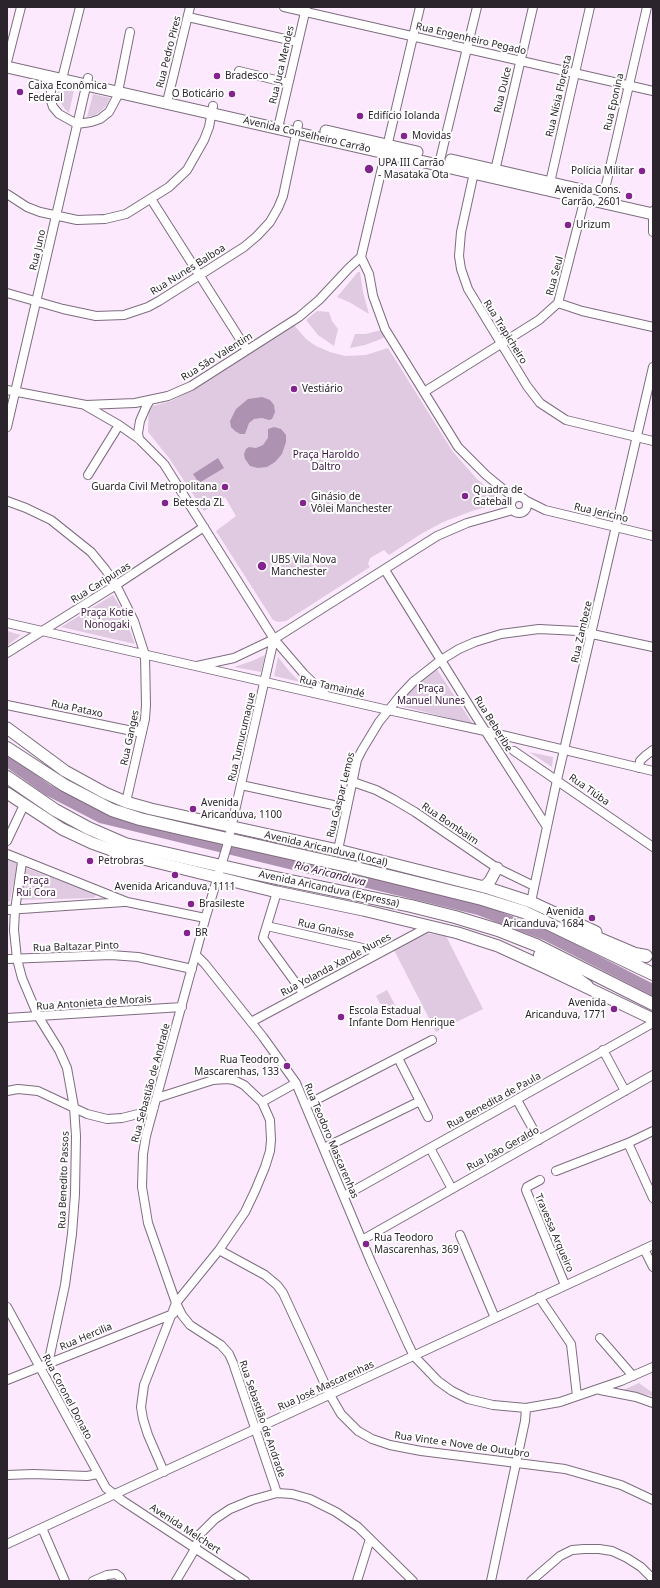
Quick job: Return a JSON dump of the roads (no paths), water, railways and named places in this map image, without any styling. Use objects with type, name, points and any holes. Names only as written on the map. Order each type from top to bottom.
[{"type":"highway","points":[[7,740],[54,779]]},
{"type":"highway","points":[[7,748],[81,795],[112,810],[228,843],[441,887],[482,898],[524,912],[555,920],[634,954],[649,958]]},
{"type":"highway","name":"Avenida Aricanduva (Expressa)","points":[[7,777],[55,810],[88,828],[125,844],[222,863],[456,917],[498,930],[536,945],[653,1004]]},
{"type":"highway","points":[[524,912],[653,974]]},
{"type":"highway","points":[[456,917],[506,938],[541,956],[565,970],[587,986]]},
{"type":"main road","name":"Avenida Conselheiro Carrão","points":[[7,62],[60,76],[88,81],[586,194],[653,213]]},
{"type":"main road","name":"Avenida Conselheiro Carrão","points":[[603,198],[653,206]]},
{"type":"main road","name":"Avenida Aricanduva (Local)","points":[[7,728],[65,770],[99,790],[126,802],[150,809],[338,850],[484,887],[531,902],[649,958]]},
{"type":"main road","points":[[7,793],[62,829],[92,843],[123,854],[276,892],[363,910],[458,933],[498,946],[587,986],[653,1019]]},
{"type":"main road","points":[[484,887],[490,881],[497,868]]},
{"type":"street","points":[[7,62],[21,7]]},
{"type":"street","points":[[80,7],[60,76],[50,92],[53,107],[62,117],[77,124],[91,122],[105,116],[114,104],[119,88],[130,32]]},
{"type":"street","name":"Rua Pedro Pires","points":[[167,99],[190,7]]},
{"type":"street","name":"Rua Engenheiro Pegado","points":[[284,7],[306,9],[413,37],[653,91]]},
{"type":"street","points":[[420,7],[362,257],[373,296],[385,329],[458,447],[486,475],[514,498]]},
{"type":"street","points":[[440,161],[477,7]]},
{"type":"street","name":"Rua Dulce","points":[[494,174],[533,7]]},
{"type":"street","name":"Rua Nísia Floresta","points":[[549,186],[590,7]]},
{"type":"street","name":"Rua Eponina","points":[[603,198],[647,7]]},
{"type":"street","name":"Rua Juca Mendes","points":[[279,124],[306,9]]},
{"type":"street","points":[[188,17],[298,42]]},
{"type":"street","points":[[239,71],[288,83]]},
{"type":"street","name":"Rua Juno","points":[[7,427],[11,391],[36,302],[88,81]]},
{"type":"street","points":[[7,194],[27,207],[40,212],[77,220],[105,219],[126,214],[169,188],[179,179],[193,161],[204,140],[209,126],[212,109]]},
{"type":"street","name":"Rua Nunes Balboa","points":[[7,293],[36,302],[96,316],[124,314],[148,307],[244,247],[270,222],[283,196],[297,129]]},
{"type":"street","name":"Rua Trapicheiro","points":[[474,169],[460,232],[459,246],[461,269],[468,289],[527,386],[540,403],[566,420],[653,441]]},
{"type":"street","name":"Rua Seul","points":[[424,392],[500,343],[539,320],[558,303],[586,194]]},
{"type":"street","points":[[151,199],[247,350]]},
{"type":"street","points":[[653,213],[653,232]]},
{"type":"street","name":"Rua São Valentim","points":[[11,391],[86,405],[135,403],[168,396],[191,386],[299,317],[320,300],[349,268],[362,257]]},
{"type":"street","points":[[558,303],[582,311],[653,327]]},
{"type":"street","name":"Rua Zambeze","points":[[531,902],[557,780],[653,367]]},
{"type":"street","points":[[139,439],[138,433],[140,421],[150,400]]},
{"type":"street","points":[[86,405],[139,439],[164,464],[274,640],[304,674],[328,697]]},
{"type":"street","points":[[109,420],[110,405]]},
{"type":"street","points":[[88,475],[119,425]]},
{"type":"street","points":[[194,666],[234,658],[274,640],[437,536],[456,527],[482,518],[512,510],[520,513],[525,511],[527,501],[520,496],[514,498],[511,502],[512,510]]},
{"type":"street","name":"Rua Ganges","points":[[7,501],[40,515],[62,528],[97,559],[116,585],[134,621],[145,655],[146,705],[142,733],[126,802]]},
{"type":"street","name":"Rua Jericino","points":[[527,501],[545,510],[653,536]]},
{"type":"street","name":"Rua Jericino","points":[[525,511],[545,510]]},
{"type":"street","name":"Rua Caripunas","points":[[7,653],[116,585],[204,527]]},
{"type":"street","name":"Rua Beberibe","points":[[385,570],[485,731],[547,827]]},
{"type":"street","name":"Rua Tamaindé","points":[[7,623],[328,697],[485,731],[653,771]]},
{"type":"street","name":"Rua Gaspar Lemos","points":[[338,850],[357,760],[362,750],[388,710],[413,682],[441,660],[459,649],[475,642],[513,632],[553,629],[592,634],[653,647]]},
{"type":"street","name":"Rua Tumucumaque","points":[[228,843],[274,640]]},
{"type":"street","name":"Rua Pataxo","points":[[7,705],[142,733]]},
{"type":"street","points":[[639,768],[640,762],[644,756],[653,750]]},
{"type":"street","name":"Rua Tiúba","points":[[514,752],[653,847]]},
{"type":"street","name":"Rua Bombaim","points":[[353,782],[376,790],[410,809],[497,868],[534,886]]},
{"type":"street","points":[[241,785],[347,808]]},
{"type":"street","points":[[7,842],[24,805]]},
{"type":"street","name":"Rua Sebastião de Andrade","points":[[228,843],[205,918],[154,1107],[143,1154],[142,1193],[148,1223],[176,1303],[182,1315],[190,1325],[221,1345],[229,1354],[277,1493]]},
{"type":"street","points":[[7,854],[22,862],[127,902],[205,918]]},
{"type":"street","name":"Rua Benedito Passos","points":[[22,862],[11,910],[18,959],[22,978],[38,1016],[64,1060],[67,1068],[74,1107],[77,1160],[72,1234],[65,1285],[44,1366]]},
{"type":"street","points":[[276,892],[263,936],[264,940],[303,993]]},
{"type":"street","points":[[11,910],[127,902]]},
{"type":"street","name":"Rua Gnaisse","points":[[267,926],[380,952]]},
{"type":"street","name":"Rua Yolanda Xande Nunes","points":[[251,1022],[430,926]]},
{"type":"street","name":"Rua Baltazar Pinto","points":[[7,960],[111,955],[138,957],[192,969]]},
{"type":"street","name":"Rua Teodoro Mascarenhas","points":[[196,955],[205,964],[251,1022],[296,1083],[362,1240],[414,1356],[438,1381],[452,1391],[468,1399],[493,1405],[526,1408],[560,1402],[597,1390],[653,1367]]},
{"type":"street","name":"Rua Antonieta de Morais","points":[[7,1018],[182,1007]]},
{"type":"street","name":"Rua Benedita de Paula","points":[[344,1196],[653,1023]]},
{"type":"street","points":[[306,1105],[432,1040]]},
{"type":"street","points":[[604,1050],[625,1091]]},
{"type":"street","points":[[398,1058],[428,1117]]},
{"type":"street","name":"Rua João Geraldo","points":[[362,1240],[653,1075]]},
{"type":"street","points":[[157,1098],[213,1080],[234,1080],[244,1085],[262,1102],[270,1120],[271,1140],[270,1151],[255,1191],[245,1212],[219,1250],[176,1303],[173,1314],[144,1384],[141,1407],[143,1419],[148,1435],[164,1472]]},
{"type":"street","points":[[262,1102],[296,1083]]},
{"type":"street","points":[[7,1091],[18,1089],[38,1091],[87,1114],[107,1119],[122,1118],[138,1114],[154,1107]]},
{"type":"street","points":[[517,1100],[539,1140]]},
{"type":"street","points":[[324,1148],[420,1101]]},
{"type":"street","points":[[556,1171],[628,1143],[653,1131]]},
{"type":"street","points":[[628,1143],[653,1198]]},
{"type":"street","points":[[430,1148],[452,1189]]},
{"type":"street","name":"Travessa Arqueiro","points":[[540,1180],[526,1189],[565,1285]]},
{"type":"street","points":[[460,1236],[495,1318]]},
{"type":"street","name":"Rua José Mascarenhas","points":[[7,1544],[653,1245]]},
{"type":"street","points":[[644,1249],[653,1267]]},
{"type":"street","name":"Rua Vinte e Nove de Outubro","points":[[219,1250],[265,1275],[277,1285],[283,1293],[330,1395],[341,1414],[358,1431],[372,1439],[390,1446],[565,1469],[592,1475],[621,1485],[653,1500]]},
{"type":"street","points":[[539,1297],[571,1344],[577,1396]]},
{"type":"street","name":"Rua Coronel Donato","points":[[7,1307],[44,1366],[98,1474],[106,1488],[114,1495]]},
{"type":"street","name":"Rua Hercilia","points":[[7,1380],[173,1314]]},
{"type":"street","points":[[600,1338],[633,1376]]},
{"type":"street","points":[[597,1390],[636,1397],[653,1403]]},
{"type":"street","points":[[491,1581],[526,1408]]},
{"type":"street","points":[[7,1475],[33,1474],[87,1476],[98,1474]]},
{"type":"street","points":[[176,1581],[196,1548],[200,1534],[215,1519],[230,1509],[252,1500],[277,1493],[292,1494],[323,1505],[345,1518],[370,1539],[413,1581]]},
{"type":"street","name":"Avenida Melchert","points":[[114,1495],[244,1581]]},
{"type":"street","points":[[42,1528],[65,1581]]},
{"type":"street","points":[[357,1581],[370,1539]]},
{"type":"street","points":[[534,1580],[560,1556],[572,1550],[584,1549],[612,1551],[641,1567],[653,1579]]},
{"type":"street","points":[[93,1581],[113,1574],[118,1574],[122,1581]]},
{"type":"waterway","name":"Rio Aricanduva","points":[[7,761],[48,790],[102,818],[480,910],[546,935],[653,990]]},
{"type":"place","name":"Bradesco","points":[[217,76]]},
{"type":"place","name":"Caixa Econômica Federal","points":[[20,92]]},
{"type":"place","name":"O Boticário","points":[[232,94]]},
{"type":"place","name":"Edifício Iolanda","points":[[360,116]]},
{"type":"place","name":"Movidas","points":[[404,136]]},
{"type":"place","name":"UPA III Carrão - Masataka Ota","points":[[369,169]]},
{"type":"place","name":"Polícia Militar","points":[[642,171]]},
{"type":"place","name":"Avenida Cons. Carrão, 2601","points":[[629,196]]},
{"type":"place","name":"Urizum","points":[[568,225]]},
{"type":"place","name":"Vestiário","points":[[294,389]]},
{"type":"place","name":"Guarda Civil Metropolitana","points":[[225,487]]},
{"type":"place","name":"Quadra de Gateball","points":[[465,496]]},
{"type":"place","name":"Betesda ZL","points":[[165,503]]},
{"type":"place","name":"Ginásio de Vôlei Manchester","points":[[303,503]]},
{"type":"place","name":"UBS Vila Nova Manchester","points":[[262,566]]},
{"type":"place","name":"Avenida Aricanduva, 1100","points":[[193,809]]},
{"type":"place","name":"Petrobras","points":[[90,861]]},
{"type":"place","name":"Avenida Aricanduva, 1111","points":[[175,875]]},
{"type":"place","name":"Brasileste","points":[[191,904]]},
{"type":"place","name":"Avenida Aricanduva, 1684","points":[[592,918]]},
{"type":"place","name":"BR","points":[[187,933]]},
{"type":"place","name":"Avenida Aricanduva, 1771","points":[[614,1009]]},
{"type":"place","name":"Escola Estadual Infante Dom Henrique","points":[[341,1017]]},
{"type":"place","name":"Rua Teodoro Mascarenhas, 133","points":[[287,1066]]},
{"type":"place","name":"Rua Teodoro Mascarenhas, 369","points":[[366,1244]]},
{"type":"park label","name":"Praça Haroldo Daltro","points":[[326,460]]},
{"type":"park label","name":"Praça Kotie Nonogaki","points":[[107,618]]},
{"type":"park label","name":"Praça Manuel Nunes","points":[[431,694]]},
{"type":"park label","name":"Praça Rui Cora","points":[[36,886]]}]
